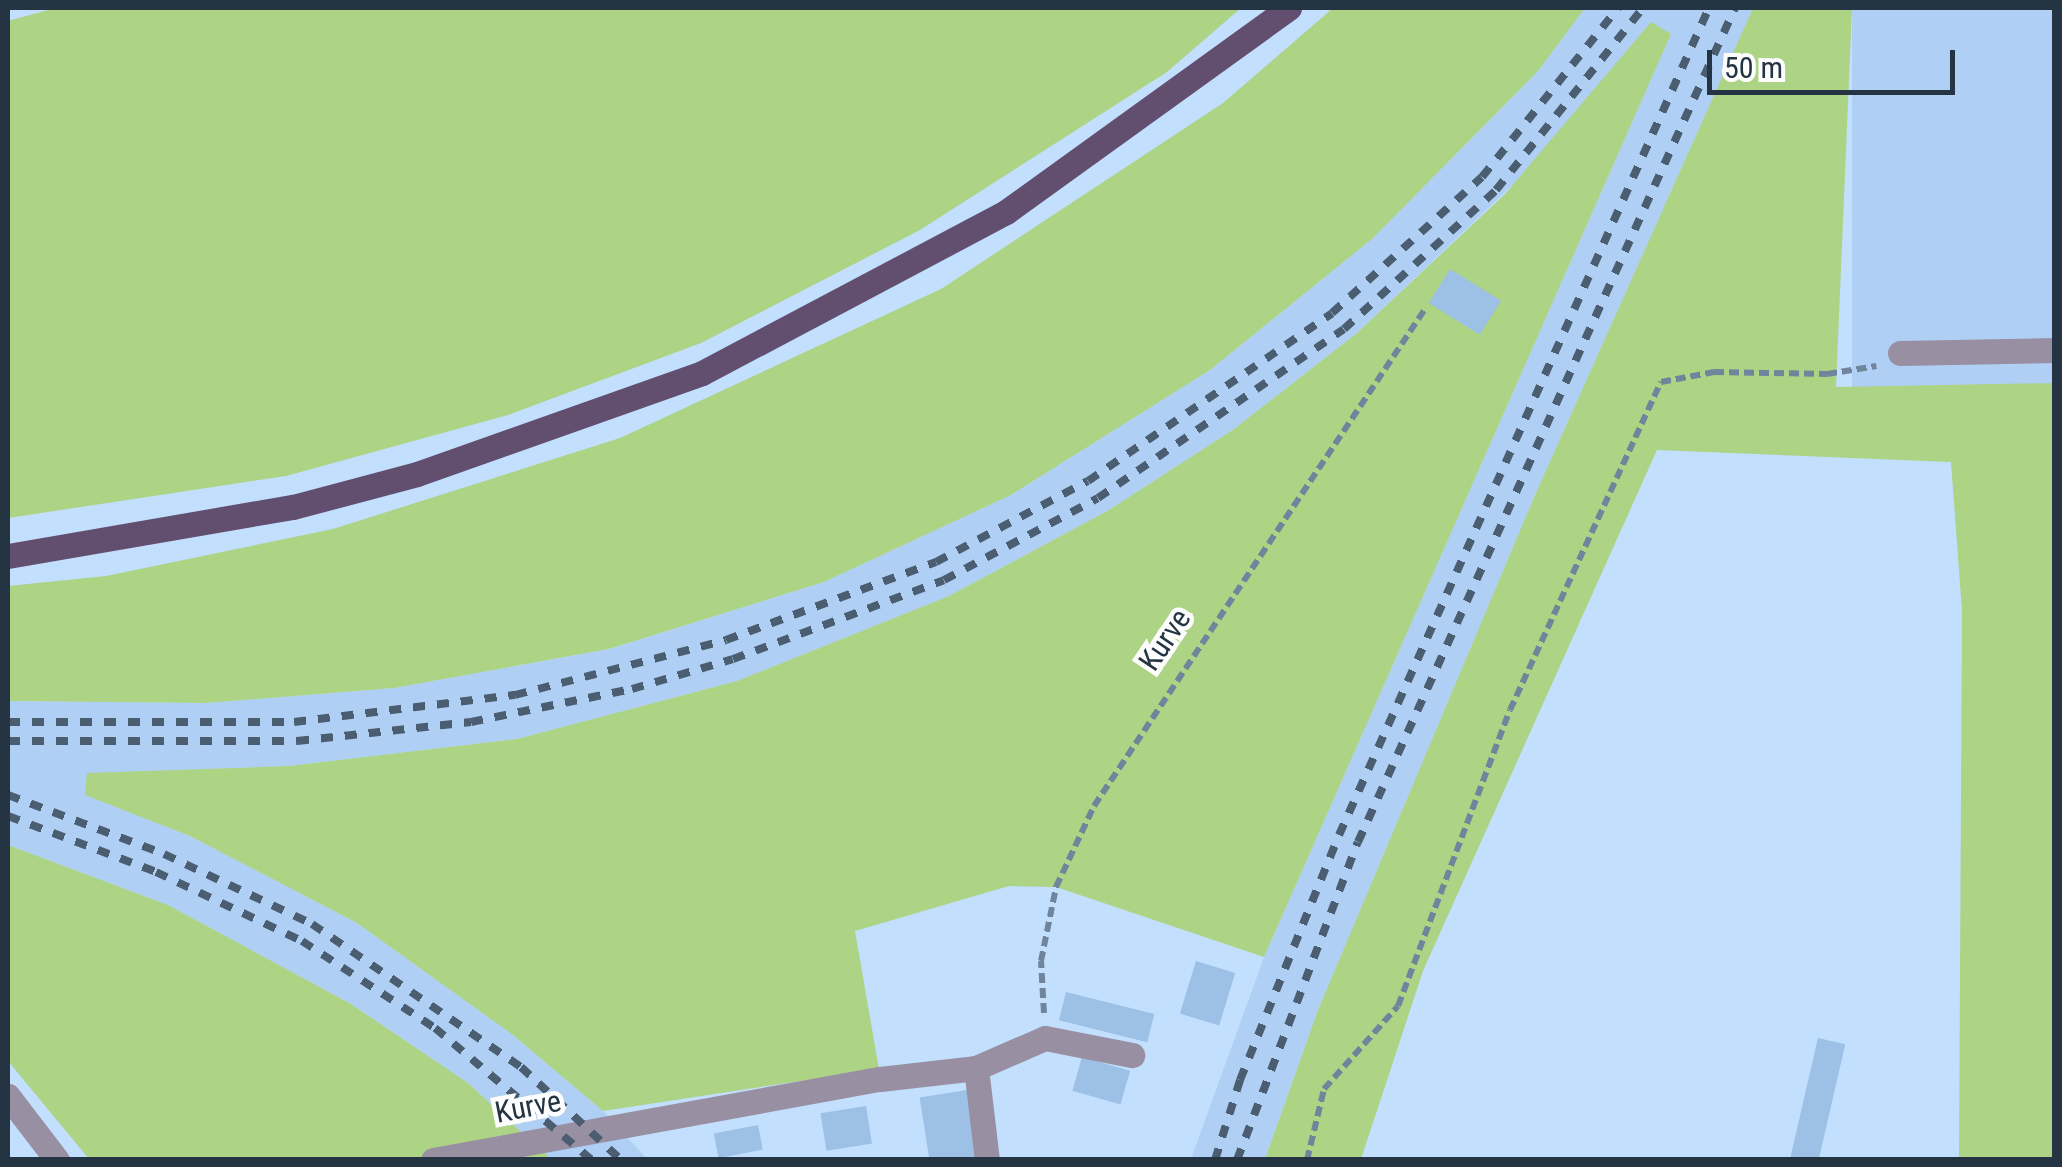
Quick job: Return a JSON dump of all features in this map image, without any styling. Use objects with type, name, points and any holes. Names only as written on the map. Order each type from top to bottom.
[{"type":"main road","points":[[8,556],[293,507],[503,446],[702,373],[1006,212],[1289,8]]},
{"type":"street","points":[[1900,352],[2054,350]]},
{"type":"street","points":[[1045,1038],[1132,1055]]},
{"type":"street","name":"Kurve","points":[[433,1160],[880,1079],[976,1068],[1045,1038]]},
{"type":"street","points":[[976,1068],[987,1160]]},
{"type":"street","points":[[8,1096],[57,1160]]},
{"type":"path","name":"Kurve","points":[[1045,1038],[1041,961],[1056,887],[1094,806],[1424,309]]},
{"type":"path","points":[[1307,1160],[1324,1089],[1398,1006],[1510,710],[1661,382],[1714,372],[1864,372],[1900,352]]},
{"type":"shaded area","points":[[1585,8],[1753,8],[1535,495],[1318,1010],[1265,1159],[1191,1159],[1264,957],[1671,34],[1357,333],[1234,429],[1109,510],[949,596],[737,681],[517,739],[289,766],[87,774],[86,795],[190,836],[357,923],[513,1035],[603,1111],[647,1159],[551,1159],[468,1083],[351,1004],[168,905],[8,845],[8,701],[206,703],[394,688],[610,649],[824,582],[1011,495],[1210,370],[1372,239],[1538,71]]},
{"type":"shaded area","points":[[1852,8],[2054,8],[2054,387],[1852,387]]},
{"type":"green space","points":[[55,8],[1241,8],[1167,72],[920,230],[701,343],[508,415],[286,476],[8,518],[8,21]]},
{"type":"green space","points":[[1333,8],[1585,8],[1538,71],[1372,239],[1210,370],[1011,495],[824,582],[609,649],[394,688],[206,703],[8,701],[8,586],[106,576],[333,529],[620,438],[941,289],[1223,103]]},
{"type":"green space","points":[[1753,8],[1852,8],[1836,387],[2054,383],[2054,1159],[1959,1159],[1962,611],[1951,462],[1657,450],[1423,971],[1361,1159],[1265,1159],[1318,1010],[1535,495]]},
{"type":"green space","points":[[1651,22],[1671,34],[1264,957],[1056,887],[1009,886],[855,931],[879,1069],[603,1111],[513,1035],[357,923],[190,836],[85,795],[87,773],[289,766],[517,739],[737,681],[949,596],[1109,510],[1234,429],[1357,333],[1505,194]]},
{"type":"green space","points":[[8,845],[168,905],[351,1004],[468,1083],[551,1159],[89,1159],[8,1061]]},
{"type":"building","points":[[1450,269],[1501,301],[1480,335],[1429,303]]},
{"type":"building","points":[[1196,961],[1235,973],[1219,1026],[1180,1014]]},
{"type":"building","points":[[1066,992],[1154,1014],[1147,1042],[1059,1020]]},
{"type":"building","points":[[1818,1038],[1845,1044],[1819,1160],[1790,1160]]},
{"type":"building","points":[[1082,1057],[1130,1071],[1120,1104],[1072,1091]]},
{"type":"building","points":[[967,1090],[978,1160],[929,1160],[920,1098]]},
{"type":"building","points":[[866,1106],[872,1144],[827,1151],[821,1113]]},
{"type":"building","points":[[758,1125],[763,1150],[719,1158],[714,1134]]},
{"type":"railway","points":[[8,722],[294,722],[515,695],[726,640],[936,562],[1088,481],[1332,313],[1482,177],[1618,8]]},
{"type":"railway","points":[[8,741],[297,741],[471,722],[632,689],[733,659],[944,580],[1098,498],[1344,329],[1496,190],[1643,8]]},
{"type":"railway","points":[[1215,1160],[1240,1080],[1339,835],[1709,8]]},
{"type":"railway","points":[[1237,1160],[1358,842],[1735,8]]},
{"type":"railway","points":[[8,795],[164,854],[312,924],[521,1067],[621,1160]]},
{"type":"railway","points":[[8,816],[156,872],[302,941],[435,1028],[592,1160]]}]
